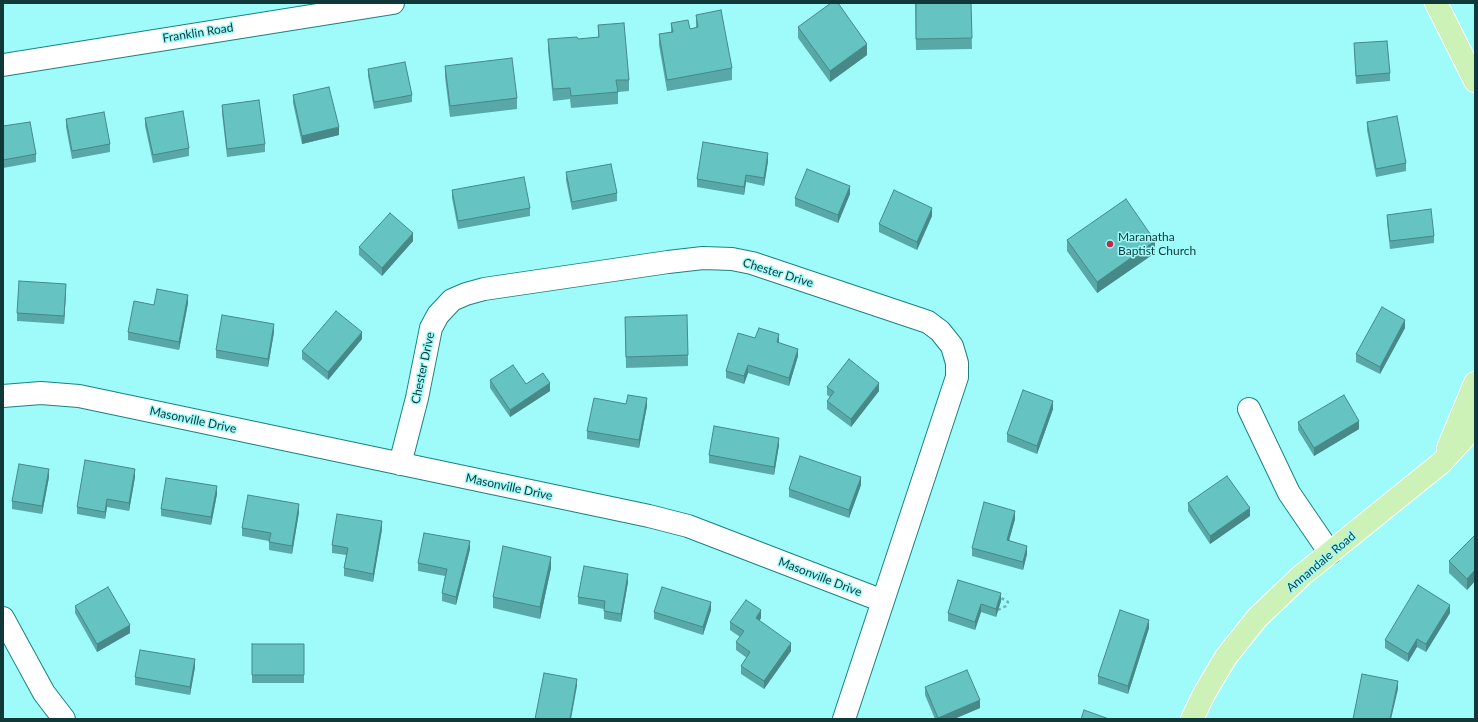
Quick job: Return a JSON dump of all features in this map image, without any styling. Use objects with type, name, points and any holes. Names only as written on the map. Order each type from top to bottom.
[{"type":"main road","points":[[1436,3],[1475,82]]},
{"type":"main road","points":[[1442,463],[1475,383]]},
{"type":"main road","name":"Annandale Road","points":[[1192,719],[1204,694],[1226,658],[1256,618],[1301,576],[1442,463],[1475,426]]},
{"type":"street","name":"Franklin Road","points":[[3,65],[393,3]]},
{"type":"street","name":"Chester Drive","points":[[400,464],[417,398],[431,328],[438,315],[452,300],[484,289],[668,262],[703,258],[732,259],[752,263],[928,322],[940,330],[952,346],[957,364],[957,377],[883,601]]},
{"type":"street","name":"Masonville Drive","points":[[3,396],[41,393],[79,396],[649,516],[688,526],[883,601]]},
{"type":"street","points":[[1249,409],[1289,493],[1330,553]]},
{"type":"street","points":[[844,719],[883,601]]},
{"type":"street","points":[[3,618],[44,693],[64,719]]},
{"type":"path","points":[[994,594],[1008,602],[1006,606],[998,610]]},
{"type":"building","points":[[831,3],[838,3],[867,44],[830,71],[798,27]]},
{"type":"building","points":[[916,3],[971,3],[972,38],[916,39]]},
{"type":"building","points":[[721,10],[732,68],[667,80],[659,34],[673,32],[671,23],[688,20],[690,29],[698,27],[696,15]]},
{"type":"building","points":[[624,23],[629,80],[616,80],[618,92],[571,96],[570,88],[553,89],[548,39],[599,37],[598,25]]},
{"type":"building","points":[[1387,41],[1390,73],[1356,76],[1354,43]]},
{"type":"building","points":[[512,58],[517,98],[450,106],[445,66]]},
{"type":"building","points":[[405,62],[412,95],[374,102],[368,69]]},
{"type":"building","points":[[329,87],[339,127],[302,136],[293,95]]},
{"type":"building","points":[[259,100],[265,144],[227,149],[222,105]]},
{"type":"building","points":[[183,111],[189,148],[153,155],[145,118]]},
{"type":"building","points":[[104,112],[110,144],[72,151],[66,119]]},
{"type":"building","points":[[1397,116],[1406,163],[1376,169],[1367,122]]},
{"type":"building","points":[[30,122],[36,154],[3,160],[3,126]]},
{"type":"building","points":[[703,142],[768,153],[764,178],[746,175],[744,187],[697,179]]},
{"type":"building","points":[[611,164],[617,193],[572,202],[566,172]]},
{"type":"building","points":[[807,169],[850,186],[838,215],[795,198]]},
{"type":"building","points":[[524,177],[530,208],[458,221],[452,190]]},
{"type":"building","points":[[894,190],[932,208],[917,242],[879,224]]},
{"type":"building","points":[[1126,199],[1155,241],[1097,282],[1067,240]]},
{"type":"building","points":[[1431,209],[1434,236],[1390,241],[1387,215]]},
{"type":"building","points":[[390,213],[413,233],[382,268],[359,247]]},
{"type":"building","points":[[19,281],[66,284],[64,316],[17,313]]},
{"type":"building","points":[[157,289],[188,295],[179,342],[128,332],[134,301],[154,305]]},
{"type":"building","points":[[1382,307],[1405,320],[1380,367],[1356,354]]},
{"type":"building","points":[[336,311],[362,332],[328,372],[302,351]]},
{"type":"building","points":[[222,315],[274,324],[268,359],[216,350]]},
{"type":"building","points":[[687,315],[688,355],[626,357],[625,317]]},
{"type":"building","points":[[759,328],[779,334],[777,342],[798,349],[789,378],[748,365],[744,376],[726,371],[738,333],[755,338]]},
{"type":"building","points":[[849,359],[879,383],[851,419],[827,401],[834,392],[827,387]]},
{"type":"building","points":[[513,365],[526,384],[543,373],[550,383],[510,410],[490,380]]},
{"type":"building","points":[[1023,390],[1053,401],[1037,446],[1007,434]]},
{"type":"building","points":[[628,395],[647,398],[639,440],[587,431],[594,398],[626,404]]},
{"type":"building","points":[[1344,395],[1359,421],[1314,448],[1298,422]]},
{"type":"building","points":[[714,426],[779,438],[774,467],[709,455]]},
{"type":"building","points":[[800,456],[861,477],[849,510],[789,489]]},
{"type":"building","points":[[85,460],[135,469],[129,503],[107,499],[105,512],[77,507]]},
{"type":"building","points":[[19,464],[49,469],[42,506],[12,501]]},
{"type":"building","points":[[1227,476],[1250,508],[1210,536],[1188,503]]},
{"type":"building","points":[[166,478],[217,486],[211,517],[161,509]]},
{"type":"building","points":[[248,495],[299,504],[292,546],[269,542],[271,533],[242,528]]},
{"type":"building","points":[[984,502],[1015,511],[1007,540],[1027,546],[1023,562],[972,548]]},
{"type":"building","points":[[337,514],[382,521],[373,574],[344,568],[348,548],[332,545]]},
{"type":"building","points":[[424,533],[470,541],[456,597],[442,593],[447,569],[418,563]]},
{"type":"building","points":[[1475,535],[1475,570],[1467,579],[1449,561]]},
{"type":"building","points":[[503,546],[551,557],[540,607],[493,597]]},
{"type":"building","points":[[584,566],[628,574],[621,614],[604,611],[605,601],[578,597]]},
{"type":"building","points":[[958,580],[1001,593],[996,609],[981,604],[975,622],[948,613]]},
{"type":"building","points":[[1418,585],[1450,605],[1426,644],[1417,639],[1408,654],[1385,640]]},
{"type":"building","points":[[108,587],[130,625],[97,644],[75,606]]},
{"type":"building","points":[[662,587],[711,602],[703,627],[654,612]]},
{"type":"building","points":[[746,600],[761,610],[756,618],[791,643],[764,681],[741,666],[750,652],[736,642],[744,631],[730,622]]},
{"type":"building","points":[[1120,610],[1149,620],[1128,686],[1098,676]]},
{"type":"building","points":[[252,644],[304,644],[304,675],[252,675]]},
{"type":"building","points":[[140,650],[195,659],[190,687],[135,677]]},
{"type":"building","points":[[967,670],[980,700],[938,718],[925,687]]},
{"type":"building","points":[[544,673],[577,679],[570,719],[535,719]]},
{"type":"building","points":[[1362,674],[1398,681],[1390,719],[1353,719]]},
{"type":"building","points":[[1084,710],[1109,719],[1081,719]]},
{"type":"place","name":"Maranatha Baptist Church","points":[[1110,244]]}]
